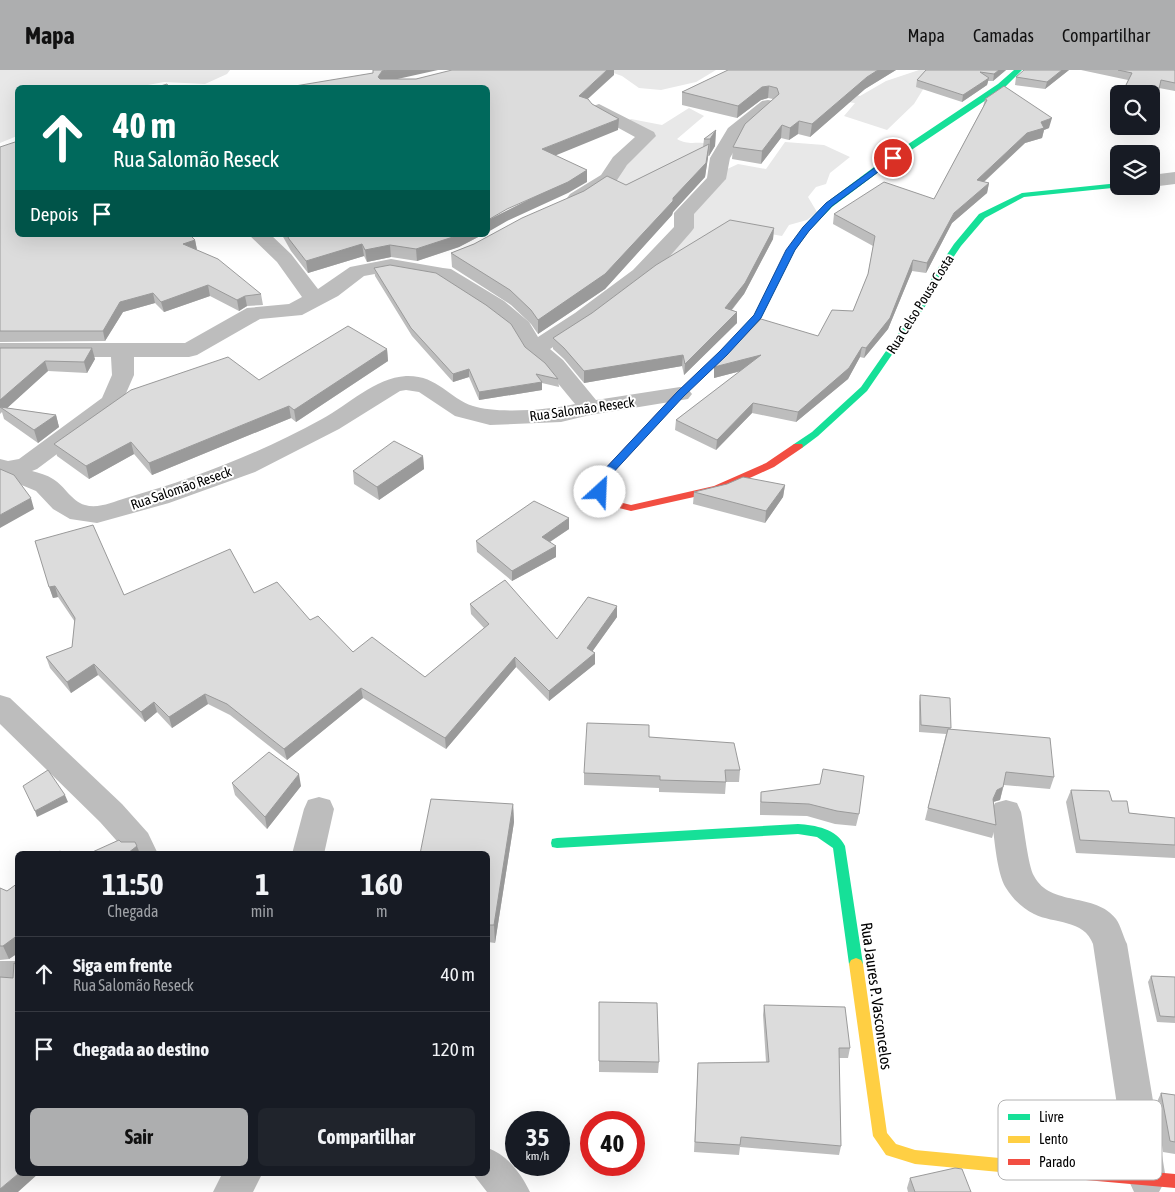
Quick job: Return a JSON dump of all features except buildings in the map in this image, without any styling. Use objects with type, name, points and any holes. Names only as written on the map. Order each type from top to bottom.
[{"type":"street","points":[[680,394],[724,353],[758,316],[791,250],[806,229],[829,204],[877,168],[1001,86],[1018,70]]},
{"type":"street","points":[[534,349],[582,318],[641,275],[684,228],[684,213],[716,179],[720,158],[735,132],[768,105]]},
{"type":"street","points":[[559,207],[608,180],[620,161],[647,136],[599,110]]},
{"type":"street","points":[[1160,180],[1175,178]]},
{"type":"street","name":"Rua Celso Pousa Costa","points":[[680,394],[605,475],[600,492],[611,503],[631,508],[717,488],[770,464],[815,434],[864,389],[918,312],[938,274],[958,244],[982,216],[1022,195],[1110,186]]},
{"type":"street","points":[[261,237],[284,258],[315,299]]},
{"type":"street","points":[[421,269],[452,258]]},
{"type":"street","points":[[0,350],[189,350],[255,313],[294,310],[330,291],[356,271],[391,265],[443,274],[496,306],[520,328],[534,349],[555,365],[590,408]]},
{"type":"street","points":[[3,469],[28,464],[112,402],[123,375],[124,359],[117,349]]},
{"type":"street","name":"Rua Salomão Reseck","points":[[3,469],[45,485],[62,503],[78,513],[97,515],[160,497],[246,466],[331,424],[392,386],[406,383],[426,386],[464,411],[490,418],[561,415],[590,408],[680,394]]},
{"type":"street","points":[[0,706],[111,813],[137,842],[141,851]]},
{"type":"street","points":[[309,851],[319,808]]},
{"type":"street","points":[[1006,812],[1018,880],[1031,896],[1046,905],[1090,916],[1104,929],[1110,944],[1144,1100]]},
{"type":"street","name":"Rua Jaures P. Vasconcelos","points":[[557,843],[798,829],[810,830],[834,838],[839,846],[880,1136],[892,1150],[916,1157],[998,1165]]},
{"type":"street","points":[[0,975],[15,976]]},
{"type":"street","points":[[490,1167],[511,1192]]},
{"type":"street","points":[[232,1192],[242,1176]]},
{"type":"shaded area","points":[[0,70],[230,70],[227,74],[205,84],[164,82],[148,85],[15,85],[15,137],[0,143]]},
{"type":"shaded area","points":[[605,70],[716,70],[696,82],[661,90],[639,88],[622,76]]},
{"type":"shaded area","points":[[919,70],[944,70],[927,83],[914,104],[887,130],[844,116],[855,103],[831,100],[817,82],[860,96],[886,81]]},
{"type":"shaded area","points":[[689,108],[704,116],[677,139],[711,146],[634,190],[596,192],[617,176],[653,136],[625,122],[631,119],[662,125]]},
{"type":"shaded area","points":[[785,142],[824,145],[850,157],[830,173],[826,184],[816,187],[808,197],[817,212],[807,220],[789,225],[782,236],[736,228],[659,264],[691,215],[725,180],[723,171],[738,164],[766,169]]},
{"type":"traffic: fast","points":[[726,351],[758,316],[791,250],[806,229],[829,205],[877,169],[1001,86],[1018,70]]},
{"type":"traffic: fast","points":[[798,446],[815,434],[864,389],[922,305],[938,274],[958,244],[982,216],[1022,195],[1110,186]]},
{"type":"traffic: fast","points":[[557,843],[798,829],[820,833],[830,838],[839,846],[856,964]]},
{"type":"traffic: slow","points":[[856,964],[880,1136],[891,1150],[915,1157],[998,1165]]},
{"type":"traffic: jam","points":[[726,351],[680,394],[605,475],[600,492],[611,503],[631,508],[717,489],[770,465],[798,446]]},
{"type":"traffic: jam","points":[[1162,1180],[1175,1181]]},
{"type":"route","points":[[600,492],[605,475],[680,394],[724,353],[758,316],[791,250],[806,229],[829,204],[893,158]]}]
